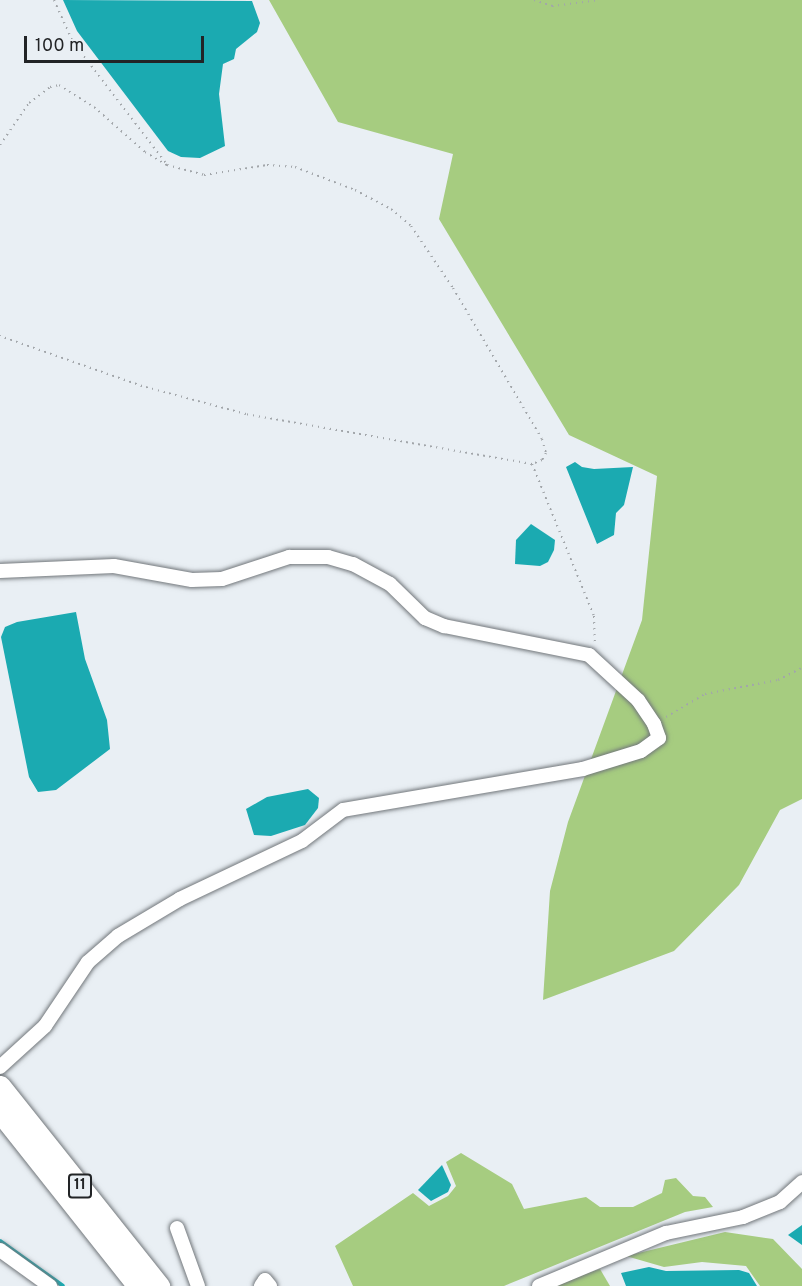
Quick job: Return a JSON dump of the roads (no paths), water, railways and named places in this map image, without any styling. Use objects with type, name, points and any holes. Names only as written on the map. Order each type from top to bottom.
[{"type":"highway","name":"11","points":[[0,1086],[159,1286]]},
{"type":"highway","name":"11","points":[[0,1112],[138,1286]]},
{"type":"street","points":[[0,571],[114,566],[192,580],[212,579],[289,557],[328,557],[353,564],[390,584],[425,618],[444,626],[589,656],[638,700],[654,724],[659,738],[641,752],[616,760],[343,810],[302,840],[180,899],[118,936],[88,962],[45,1026],[0,1067]]},
{"type":"street","points":[[540,1286],[666,1233],[743,1217],[780,1202],[802,1182]]},
{"type":"street","points":[[177,1228],[198,1286]]},
{"type":"street","points":[[0,1250],[50,1286]]},
{"type":"street","points":[[261,1286],[265,1280],[270,1286]]},
{"type":"water","points":[[63,0],[252,1],[260,23],[257,32],[236,49],[234,59],[223,64],[219,94],[225,146],[200,158],[181,157],[168,151],[77,31]]},
{"type":"water","points":[[575,462],[582,467],[594,469],[633,467],[624,505],[616,513],[614,535],[597,544],[566,467]]},
{"type":"water","points":[[531,524],[555,540],[554,550],[548,562],[540,566],[515,564],[516,540]]},
{"type":"water","points":[[76,612],[85,659],[107,720],[110,749],[56,790],[38,792],[29,777],[1,637],[5,627],[17,622]]},
{"type":"water","points":[[308,789],[319,798],[318,808],[305,825],[271,836],[254,835],[246,809],[267,797]]},
{"type":"water","points":[[442,1165],[451,1185],[448,1192],[431,1201],[418,1190]]},
{"type":"water","points":[[802,1225],[802,1245],[788,1235]]},
{"type":"water","points":[[649,1267],[666,1271],[739,1270],[749,1273],[757,1286],[626,1286],[621,1273]]},
{"type":"waterway","points":[[0,1241],[63,1286]]}]
